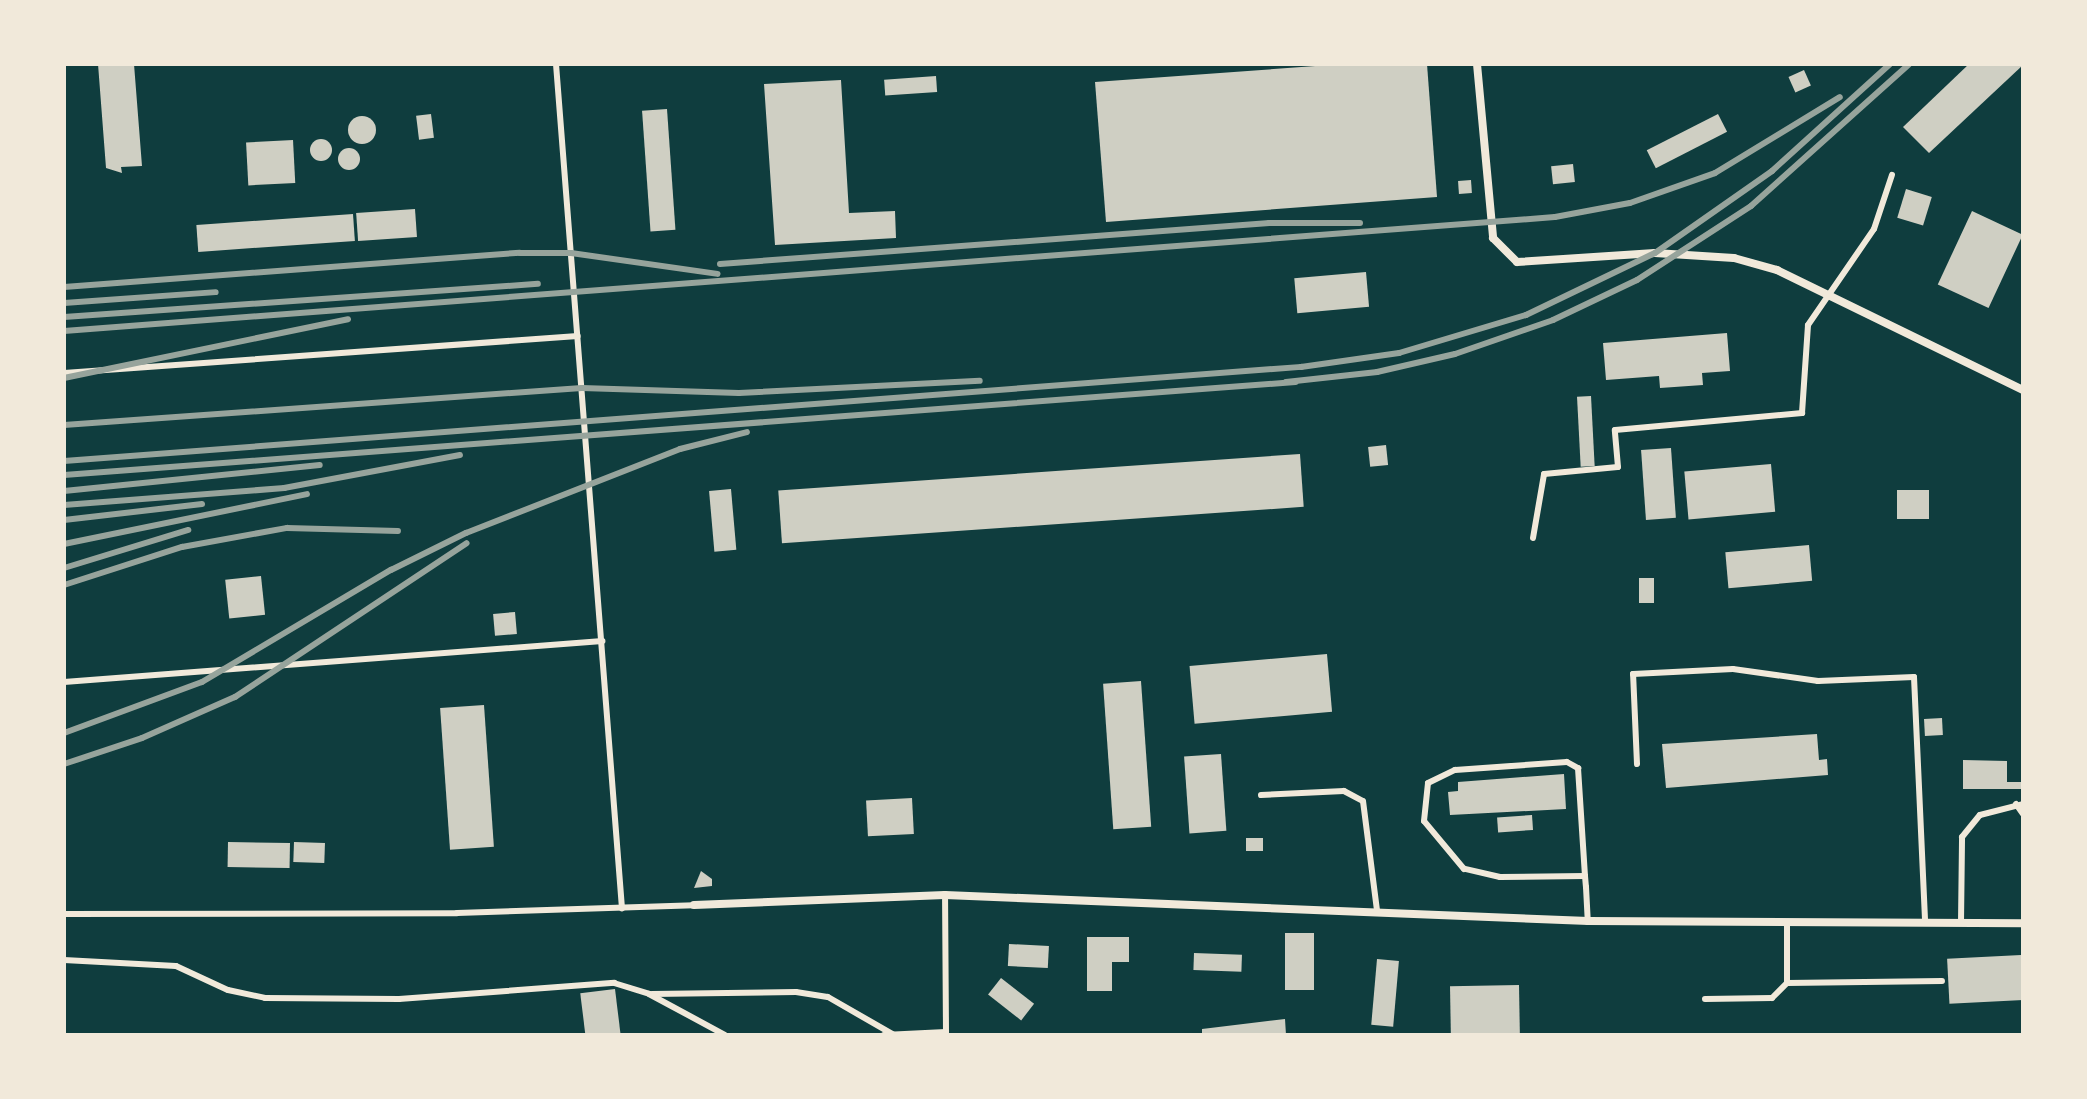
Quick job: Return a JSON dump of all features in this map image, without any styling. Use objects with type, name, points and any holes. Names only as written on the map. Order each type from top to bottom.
[{"type":"street","points":[[1477,64],[1490,223],[1498,245],[1517,262],[1655,253],[1734,258],[1777,270],[2023,390]]},
{"type":"street","points":[[694,905],[945,895],[1588,921],[2023,923]]},
{"type":"lane","points":[[556,64],[622,908]]},
{"type":"lane","points":[[1533,538],[1544,474],[1618,467],[1615,430],[1802,413],[1808,325],[1874,229],[1892,175]]},
{"type":"lane","points":[[64,373],[578,336]]},
{"type":"lane","points":[[64,682],[602,641]]},
{"type":"lane","points":[[1637,764],[1633,674],[1733,669],[1818,681],[1914,677],[1925,923]]},
{"type":"lane","points":[[1585,876],[1500,877],[1464,869],[1424,821],[1428,783],[1455,770],[1567,762],[1578,768],[1588,921]]},
{"type":"lane","points":[[1261,795],[1344,791],[1363,801],[1377,911]]},
{"type":"lane","points":[[1961,923],[1962,837],[1980,815],[2020,804],[2023,814]]},
{"type":"lane","points":[[884,1035],[946,1032],[945,895]]},
{"type":"lane","points":[[64,914],[694,905]]},
{"type":"lane","points":[[1787,923],[1787,983]]},
{"type":"lane","points":[[64,960],[176,966],[228,990],[265,998],[399,999],[614,983],[649,994],[725,1035]]},
{"type":"lane","points":[[1705,999],[1772,998],[1787,983],[1942,981]]},
{"type":"lane","points":[[649,994],[818,995],[894,1035]]},
{"type":"building","points":[[98,64],[134,64],[142,166],[121,167],[122,173],[106,168]]},
{"type":"building","points":[[1343,64],[1427,64],[1437,197],[1106,222],[1095,82]]},
{"type":"building","points":[[1969,64],[2023,65],[1929,153],[1903,127]]},
{"type":"building","points":[[1804,70],[1811,86],[1795,92],[1788,77]]},
{"type":"building","points":[[936,76],[937,92],[885,96],[884,80]]},
{"type":"building","points":[[841,80],[849,213],[895,211],[896,238],[775,245],[764,84]]},
{"type":"building","points":[[667,109],[675,230],[651,231],[642,111]]},
{"type":"building","points":[[431,114],[434,138],[419,140],[416,116]]},
{"type":"building","points":[[1718,114],[1727,132],[1656,168],[1647,150]]},
{"type":"building","points":[[362,116],[372,120],[376,130],[372,140],[362,144],[352,140],[348,130],[352,120]]},
{"type":"building","points":[[317,139],[325,139],[332,150],[325,161],[317,161],[310,154],[310,146]]},
{"type":"building","points":[[293,140],[295,183],[248,185],[246,142]]},
{"type":"building","points":[[345,148],[353,148],[360,159],[353,170],[345,170],[338,163],[338,155]]},
{"type":"building","points":[[1573,164],[1575,182],[1553,184],[1551,166]]},
{"type":"building","points":[[1471,180],[1472,193],[1459,194],[1458,181]]},
{"type":"building","points":[[1906,189],[1932,197],[1923,226],[1897,218]]},
{"type":"building","points":[[415,209],[417,237],[358,241],[356,213]]},
{"type":"building","points":[[1972,211],[2023,235],[1989,308],[1938,284]]},
{"type":"building","points":[[353,214],[355,241],[198,252],[196,225]]},
{"type":"building","points":[[1366,272],[1369,307],[1297,313],[1294,278]]},
{"type":"building","points":[[1727,333],[1730,371],[1702,373],[1703,385],[1660,388],[1659,376],[1606,380],[1603,343]]},
{"type":"building","points":[[1591,396],[1595,466],[1581,467],[1577,397]]},
{"type":"building","points":[[1386,445],[1388,465],[1370,467],[1368,447]]},
{"type":"building","points":[[1671,448],[1676,518],[1646,520],[1641,450]]},
{"type":"building","points":[[1300,454],[1304,507],[782,543],[778,490]]},
{"type":"building","points":[[1771,464],[1775,512],[1689,519],[1684,472]]},
{"type":"building","points":[[731,489],[736,550],[714,552],[709,491]]},
{"type":"building","points":[[1897,490],[1929,490],[1929,519],[1897,519]]},
{"type":"building","points":[[1809,545],[1812,581],[1728,588],[1725,552]]},
{"type":"building","points":[[261,576],[265,615],[229,619],[225,580]]},
{"type":"building","points":[[1639,578],[1654,578],[1654,603],[1639,603]]},
{"type":"building","points":[[515,612],[517,634],[495,636],[493,614]]},
{"type":"building","points":[[1327,654],[1332,712],[1195,724],[1190,666]]},
{"type":"building","points":[[1141,681],[1151,827],[1113,829],[1103,684]]},
{"type":"building","points":[[484,705],[494,847],[450,850],[440,708]]},
{"type":"building","points":[[1942,718],[1943,735],[1925,736],[1924,719]]},
{"type":"building","points":[[1817,734],[1819,760],[1827,759],[1828,775],[1666,788],[1662,744]]},
{"type":"building","points":[[1221,754],[1226,831],[1189,833],[1184,757]]},
{"type":"building","points":[[1963,760],[2007,761],[2007,782],[2023,782],[2023,789],[1963,789]]},
{"type":"building","points":[[1564,774],[1566,809],[1450,815],[1448,792],[1458,791],[1458,782]]},
{"type":"building","points":[[912,798],[914,834],[868,836],[866,800]]},
{"type":"building","points":[[1532,815],[1533,830],[1498,832],[1497,817]]},
{"type":"building","points":[[1246,838],[1263,838],[1263,851],[1246,851]]},
{"type":"building","points":[[228,842],[290,843],[290,868],[228,867]]},
{"type":"building","points":[[294,842],[325,843],[324,863],[293,862]]},
{"type":"building","points":[[701,871],[712,879],[712,886],[694,888]]},
{"type":"building","points":[[1285,933],[1314,933],[1314,990],[1285,990]]},
{"type":"building","points":[[1087,937],[1129,937],[1129,962],[1112,962],[1112,991],[1087,991]]},
{"type":"building","points":[[1009,944],[1049,946],[1048,968],[1008,966]]},
{"type":"building","points":[[1194,953],[1242,955],[1241,972],[1193,970]]},
{"type":"building","points":[[2021,955],[2023,1000],[1949,1004],[1947,959]]},
{"type":"building","points":[[1377,959],[1399,961],[1393,1027],[1371,1025]]},
{"type":"building","points":[[1001,978],[1034,1004],[1021,1020],[988,995]]},
{"type":"building","points":[[1519,985],[1520,1034],[1451,1035],[1450,986]]},
{"type":"building","points":[[615,989],[621,1035],[585,1035],[580,993]]},
{"type":"building","points":[[1285,1019],[1286,1035],[1202,1035],[1202,1029]]},
{"type":"railway","points":[[64,461],[1301,367],[1399,353],[1526,315],[1655,253],[1772,171],[1890,64]]},
{"type":"railway","points":[[1286,382],[1377,372],[1455,354],[1553,320],[1637,280],[1751,206],[1909,64]]},
{"type":"railway","points":[[64,331],[1555,217],[1630,203],[1715,173],[1840,97]]},
{"type":"railway","points":[[720,264],[1269,223],[1360,223]]},
{"type":"railway","points":[[64,287],[520,253],[571,253],[718,274]]},
{"type":"railway","points":[[64,317],[538,284]]},
{"type":"railway","points":[[64,303],[216,292]]},
{"type":"railway","points":[[64,378],[348,319]]},
{"type":"railway","points":[[64,425],[582,388],[739,393],[980,381]]},
{"type":"railway","points":[[64,475],[1295,382]]},
{"type":"railway","points":[[64,733],[202,682],[391,570],[466,533],[680,449],[747,432]]},
{"type":"railway","points":[[64,505],[284,488],[460,455]]},
{"type":"railway","points":[[64,491],[320,465]]},
{"type":"railway","points":[[64,544],[307,494]]},
{"type":"railway","points":[[64,520],[202,504]]},
{"type":"railway","points":[[64,585],[182,547],[287,528],[398,531]]},
{"type":"railway","points":[[64,568],[188,530]]},
{"type":"railway","points":[[64,764],[142,738],[235,697],[467,543]]}]
